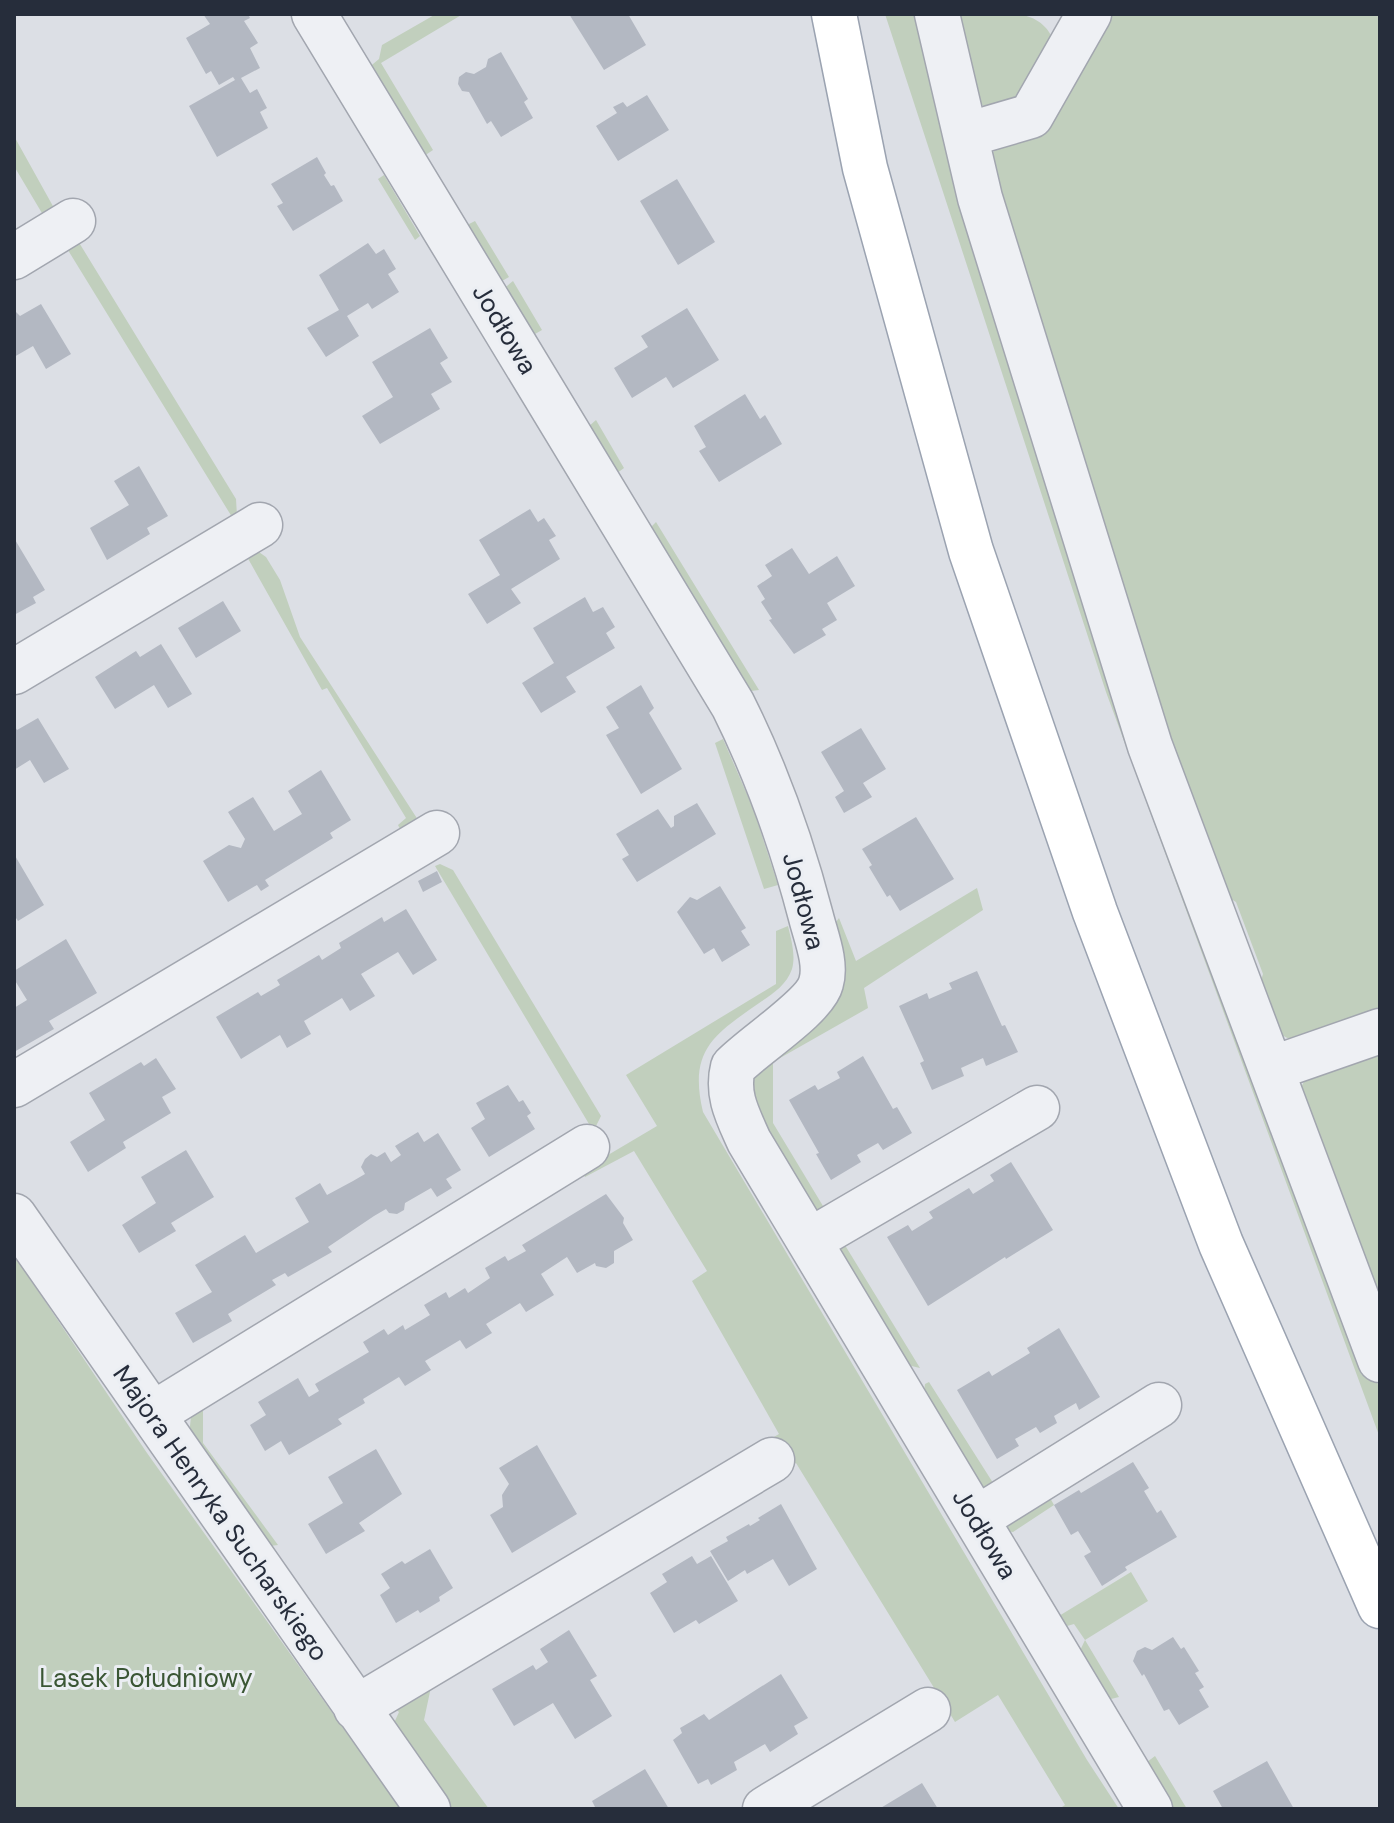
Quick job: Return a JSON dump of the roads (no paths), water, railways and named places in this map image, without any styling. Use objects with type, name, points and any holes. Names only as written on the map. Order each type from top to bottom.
[{"type":"main road","points":[[834,14],[865,168],[971,551],[1095,912],[1221,1244],[1380,1606]]},
{"type":"street","points":[[937,14],[985,212],[1150,746],[1380,1360]]},
{"type":"street","points":[[966,135],[1031,116],[1089,14]]},
{"type":"street","name":"Jodłowa","points":[[328,19],[726,694],[767,778],[809,908],[822,967],[821,984],[812,999],[733,1067],[730,1080],[733,1106],[749,1141],[1150,1809]]},
{"type":"street","points":[[14,257],[73,221]]},
{"type":"street","points":[[14,672],[260,525]]},
{"type":"street","points":[[14,1085],[437,833]]},
{"type":"street","points":[[1271,1069],[1380,1031]]},
{"type":"street","points":[[809,1241],[1037,1108]]},
{"type":"street","points":[[153,1414],[587,1147]]},
{"type":"street","name":"Majora Henryka Sucharskiego","points":[[14,1216],[428,1809]]},
{"type":"street","points":[[976,1519],[1159,1405]]},
{"type":"street","points":[[356,1708],[772,1460]]},
{"type":"street","points":[[765,1809],[928,1710]]},
{"type":"park label","name":"Lasek Południowy","points":[[146,1678]]}]
